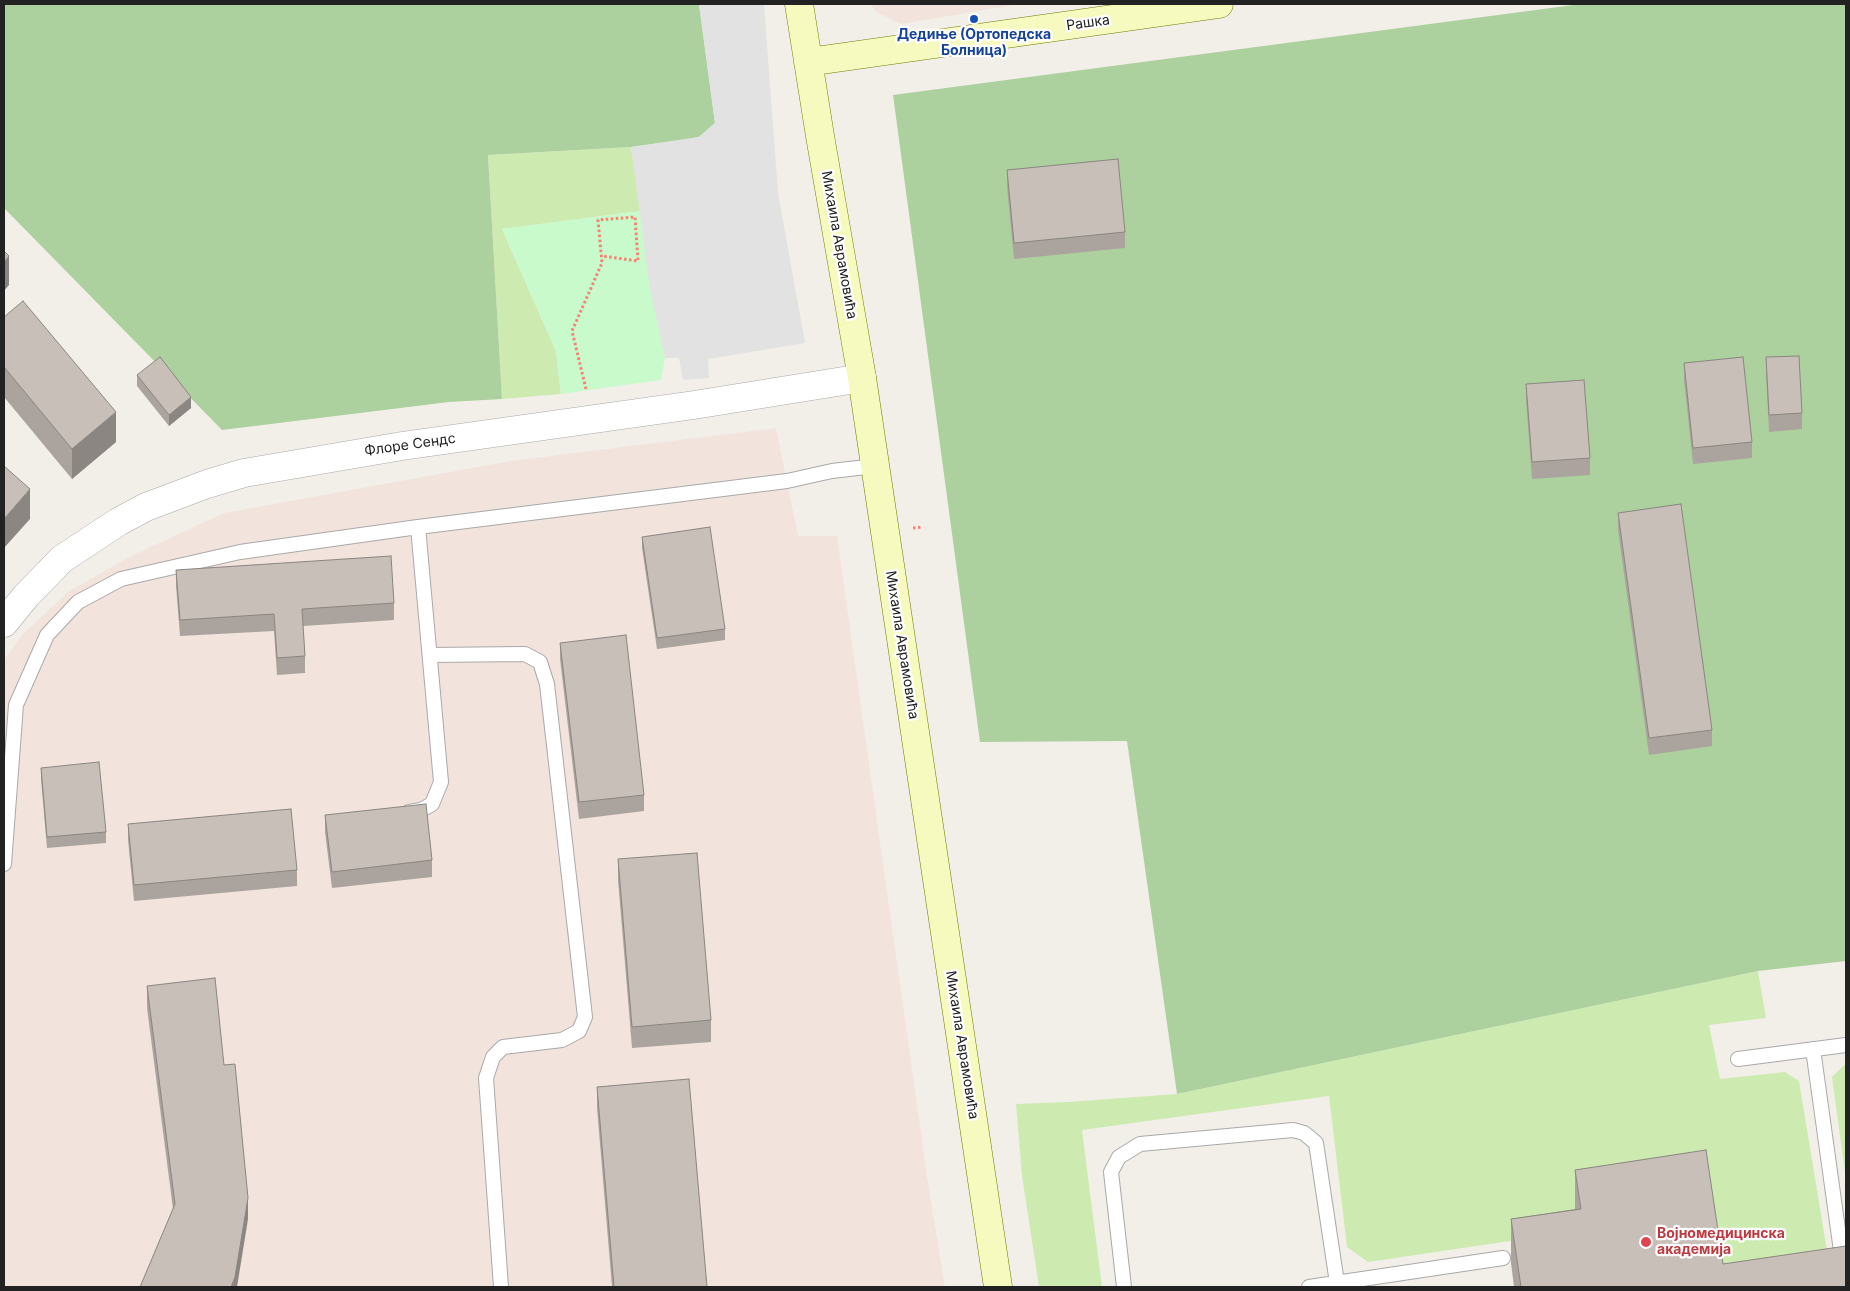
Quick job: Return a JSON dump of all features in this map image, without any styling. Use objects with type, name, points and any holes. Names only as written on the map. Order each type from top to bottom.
[{"type":"street","name":"Михаила Аврамовића","points":[[799,4],[862,378],[998,1287]]},
{"type":"street","name":"Рашка","points":[[808,62],[1219,4]]},
{"type":"street","name":"Флоре Сендс","points":[[4,623],[26,596],[62,560],[84,544],[146,507],[206,484],[244,473],[314,460],[862,378]]},
{"type":"lane","points":[[4,864],[16,705],[47,636],[78,602],[121,579],[231,554],[418,527],[787,481],[832,470],[875,466]]},
{"type":"lane","points":[[394,813],[421,810],[432,804],[441,782],[418,527]]},
{"type":"lane","points":[[430,655],[526,654],[540,662],[547,684],[584,1007],[584,1017],[579,1031],[562,1040],[503,1047],[493,1057],[486,1078],[501,1287]]},
{"type":"lane","points":[[1738,1059],[1846,1045]]},
{"type":"lane","points":[[1813,1049],[1846,1287]]},
{"type":"lane","points":[[1124,1287],[1111,1172],[1119,1157],[1140,1144],[1293,1130],[1304,1133],[1316,1142],[1337,1283]]},
{"type":"lane","points":[[1309,1287],[1503,1258]]},
{"type":"path","points":[[593,419],[572,331],[602,263],[598,220],[635,217],[638,262],[602,256]]},
{"type":"shaded area","points":[[699,4],[764,4],[778,193],[805,343],[708,359],[709,378],[683,380],[679,358],[665,358],[650,289],[631,147],[699,137],[715,123]]},
{"type":"shaded area","points":[[871,4],[1020,4],[901,24],[876,12]]},
{"type":"shaded area","points":[[776,428],[798,536],[837,536],[928,1183],[945,1287],[4,1287],[4,660],[22,635],[68,592],[129,557],[224,513],[511,461]]},
{"type":"green space","points":[[4,4],[699,4],[715,123],[699,137],[676,141],[631,147],[488,155],[502,399],[449,402],[222,430],[4,208]]},
{"type":"green space","points":[[1581,4],[1846,4],[1846,961],[1758,971],[1177,1094],[1127,741],[980,742],[893,95]]},
{"type":"green space","points":[[631,147],[641,211],[502,229],[556,351],[561,394],[502,399],[488,155]]},
{"type":"green space","points":[[641,211],[665,358],[661,380],[561,394],[556,351],[502,229]]},
{"type":"green space","points":[[1758,971],[1766,1018],[1709,1025],[1720,1079],[1785,1072],[1799,1081],[1833,1287],[1719,1287],[1578,1231],[1368,1262],[1347,1247],[1329,1096],[1082,1130],[1102,1287],[1039,1287],[1022,1176],[1016,1104],[1177,1094]]},
{"type":"green space","points":[[1846,1065],[1846,1180],[1832,1077]]},
{"type":"building","points":[[1118,159],[1125,232],[1014,243],[1007,170]]},
{"type":"building","points":[[4,251],[9,256],[4,262]]},
{"type":"building","points":[[23,301],[116,412],[72,449],[4,367],[4,317]]},
{"type":"building","points":[[1799,356],[1802,413],[1769,415],[1766,357]]},
{"type":"building","points":[[160,357],[191,397],[169,415],[137,375]]},
{"type":"building","points":[[1743,357],[1752,442],[1693,448],[1684,363]]},
{"type":"building","points":[[1584,380],[1590,458],[1532,462],[1526,384]]},
{"type":"building","points":[[4,466],[30,489],[4,519]]},
{"type":"building","points":[[1681,504],[1712,730],[1649,738],[1618,513]]},
{"type":"building","points":[[710,527],[725,629],[657,638],[642,537]]},
{"type":"building","points":[[391,556],[394,603],[302,609],[305,656],[277,658],[274,614],[180,620],[176,570]]},
{"type":"building","points":[[626,635],[644,795],[579,802],[560,643]]},
{"type":"building","points":[[99,762],[106,832],[47,837],[41,768]]},
{"type":"building","points":[[426,804],[432,860],[332,872],[325,815]]},
{"type":"building","points":[[291,809],[297,870],[134,885],[128,824]]},
{"type":"building","points":[[697,853],[711,1020],[632,1027],[618,859]]},
{"type":"building","points":[[215,978],[224,1065],[235,1064],[248,1198],[235,1277],[231,1287],[140,1287],[175,1204],[147,986]]},
{"type":"building","points":[[689,1079],[707,1287],[614,1287],[597,1087]]},
{"type":"building","points":[[1706,1150],[1723,1264],[1846,1246],[1846,1287],[1521,1287],[1511,1219],[1581,1209],[1575,1170]]},
{"type":"place","name":"Дедиње (Ортопедска Болница)","points":[[974,19]]},
{"type":"place","name":"Војномедицинска академија","points":[[1646,1242]]}]
